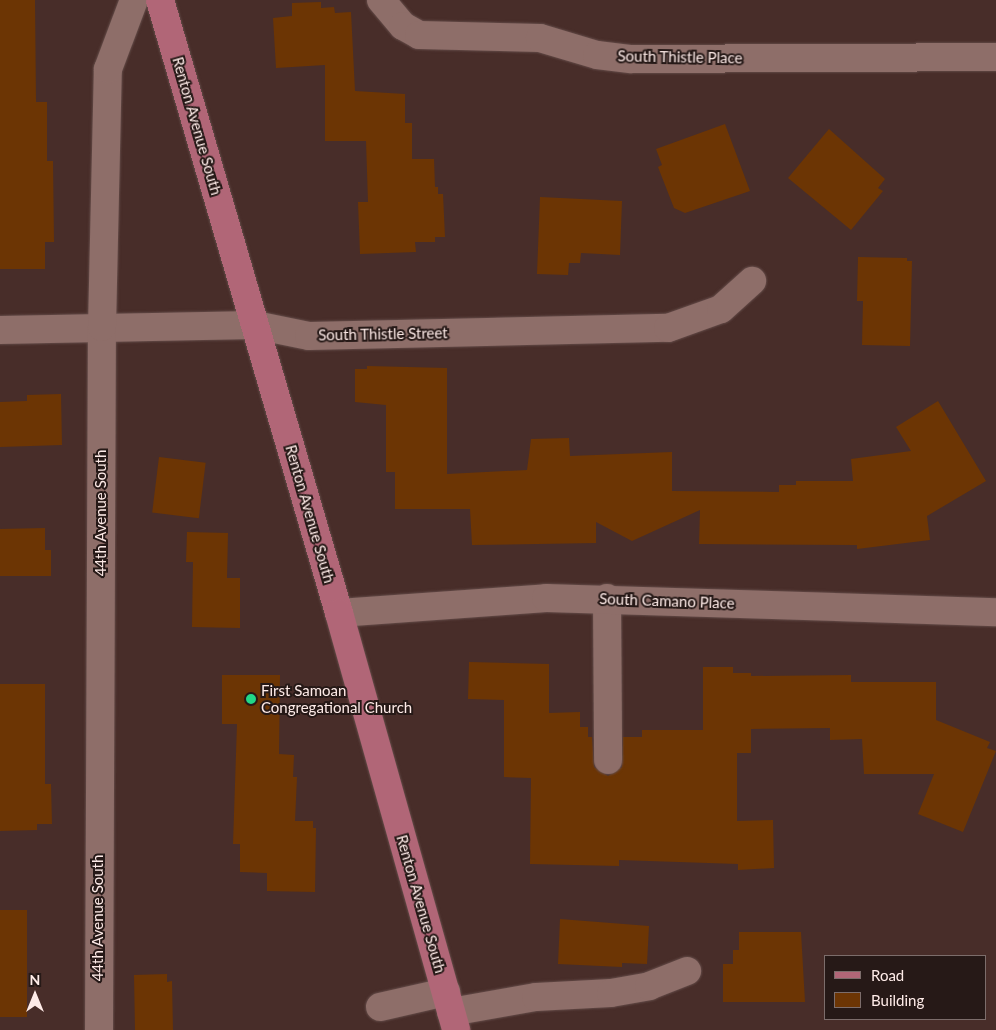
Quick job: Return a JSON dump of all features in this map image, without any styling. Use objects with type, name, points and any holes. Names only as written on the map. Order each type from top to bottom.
[{"type":"main road","name":"Renton Avenue South","points":[[160,0],[339,614],[451,1011]]},
{"type":"street","name":"44th Avenue South","points":[[99,1030],[102,327],[108,69],[134,0]]},
{"type":"street","name":"South Thistle Place","points":[[381,0],[404,26],[420,35],[540,38],[597,55],[632,59],[996,56]]},
{"type":"street","name":"South Thistle Street","points":[[0,330],[255,325],[309,336],[668,328],[721,309],[752,281]]},
{"type":"street","name":"South Camano Place","points":[[339,614],[546,598],[607,598],[996,612]]},
{"type":"street","points":[[607,598],[608,760]]},
{"type":"street","points":[[380,1008],[451,1011],[536,997],[611,993],[649,986],[687,971]]},
{"type":"building","points":[[0,0],[35,0],[36,102],[47,102],[47,161],[53,161],[54,242],[45,242],[45,269],[0,269]]},
{"type":"building","points":[[321,2],[321,8],[334,7],[335,13],[351,12],[355,91],[405,94],[405,123],[412,123],[412,159],[434,159],[435,187],[438,187],[438,194],[443,194],[445,237],[435,237],[435,242],[415,242],[416,252],[360,254],[358,202],[368,202],[366,141],[325,141],[325,65],[276,68],[273,18],[292,16],[292,3]]},
{"type":"building","points":[[725,124],[750,191],[685,213],[674,208],[658,167],[662,165],[656,149]]},
{"type":"building","points":[[829,129],[885,179],[878,188],[883,191],[851,230],[788,178]]},
{"type":"building","points":[[540,197],[622,201],[620,255],[581,253],[580,263],[569,263],[568,275],[537,274]]},
{"type":"building","points":[[858,257],[907,258],[907,261],[912,261],[910,346],[862,345],[863,301],[857,301]]},
{"type":"building","points":[[367,366],[447,368],[447,474],[527,470],[531,439],[569,438],[570,456],[672,452],[672,491],[779,492],[779,485],[796,485],[796,481],[853,481],[851,459],[911,451],[896,427],[938,401],[986,481],[927,516],[930,540],[857,549],[857,545],[699,544],[700,510],[632,541],[596,522],[596,543],[472,545],[470,509],[395,509],[395,472],[386,472],[386,405],[355,402],[355,369],[367,369]]},
{"type":"building","points":[[61,394],[62,445],[0,447],[0,402],[27,401],[27,395]]},
{"type":"building","points":[[159,457],[206,463],[199,518],[152,513]]},
{"type":"building","points":[[45,528],[45,550],[51,550],[51,576],[0,576],[0,529]]},
{"type":"building","points":[[187,532],[228,533],[227,578],[240,578],[240,628],[192,627],[193,562],[186,562]]},
{"type":"building","points":[[469,662],[549,664],[549,713],[580,712],[580,727],[588,727],[588,737],[592,737],[594,767],[608,776],[622,767],[623,737],[642,737],[642,730],[703,730],[703,667],[733,667],[733,673],[751,673],[751,676],[851,675],[851,682],[936,682],[936,720],[990,742],[987,748],[996,751],[963,832],[918,814],[934,774],[864,774],[862,739],[830,740],[830,728],[751,729],[751,753],[737,753],[737,821],[773,820],[774,868],[738,870],[738,864],[619,860],[619,866],[530,864],[531,778],[504,777],[504,700],[468,699]]},
{"type":"building","points":[[222,675],[280,675],[279,754],[294,755],[293,777],[297,777],[295,821],[313,821],[313,828],[316,828],[315,892],[267,891],[267,873],[240,872],[240,844],[233,844],[237,724],[222,724]]},
{"type":"building","points":[[0,684],[45,684],[45,784],[51,784],[52,824],[37,824],[37,830],[0,831]]},
{"type":"building","points":[[0,910],[27,910],[27,1017],[0,1017]]},
{"type":"building","points":[[560,919],[649,926],[647,964],[622,963],[622,967],[558,964]]},
{"type":"building","points":[[739,932],[801,932],[805,1002],[723,1002],[723,964],[733,964],[733,950],[739,950]]},
{"type":"building","points":[[167,974],[167,982],[172,981],[173,1030],[135,1030],[134,975]]},
{"type":"place","name":"First Samoan Congregational Church","points":[[251,699]]}]
